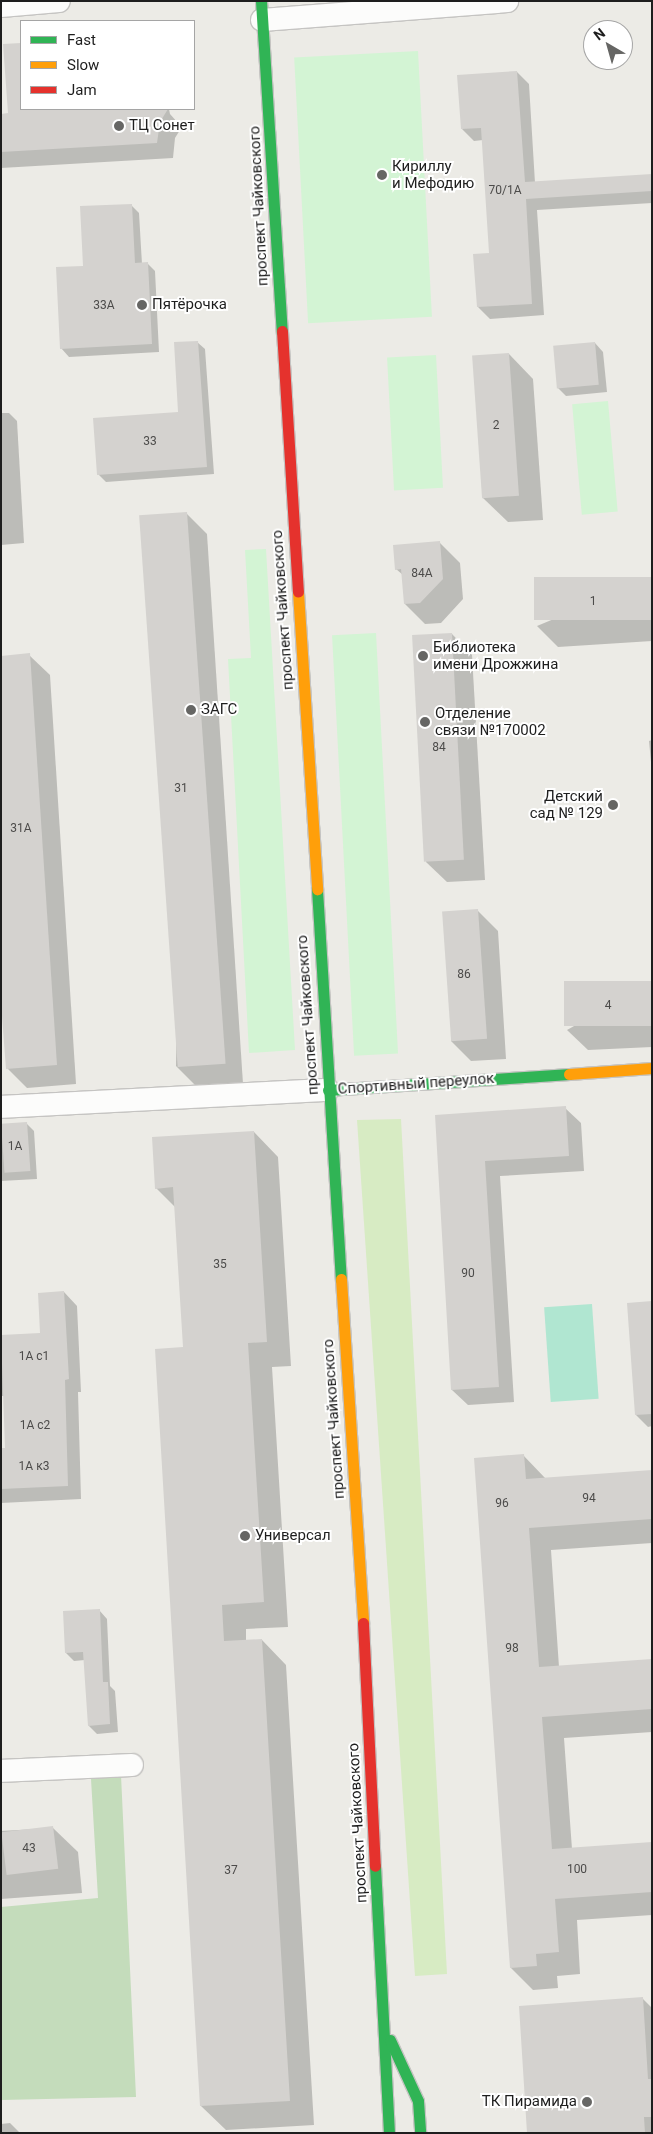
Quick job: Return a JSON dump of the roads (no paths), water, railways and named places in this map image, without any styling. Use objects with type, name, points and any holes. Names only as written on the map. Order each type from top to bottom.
[{"type":"main road","name":"проспект Чайковского","points":[[262,11],[362,1613],[389,2133]]},
{"type":"main road","name":"Спортивный переулок","points":[[328,1090],[652,1068]]},
{"type":"main road","name":"проспект Чайковского","points":[[383,2026],[418,2101],[420,2133]]},
{"type":"street","points":[[1,6],[59,1]]},
{"type":"street","points":[[262,11],[507,1]]},
{"type":"street","name":"Спортивный переулок","points":[[1,1108],[328,1090]]},
{"type":"street","points":[[1,1771],[132,1765]]},
{"type":"place","name":"ТЦ Сонет","points":[[119,126]]},
{"type":"place","name":"Кириллу и Мефодию","points":[[382,175]]},
{"type":"place","name":"Пятёрочка","points":[[142,305]]},
{"type":"place","name":"Библиотека имени Дрожжина","points":[[423,656]]},
{"type":"place","name":"ЗАГС","points":[[191,710]]},
{"type":"place","name":"Отделение связи №170002","points":[[425,722]]},
{"type":"place","name":"Детский сад № 129","points":[[613,805]]},
{"type":"place","name":"Универсал","points":[[245,1536]]},
{"type":"place","name":"ТК Пирамида","points":[[587,2102]]}]
